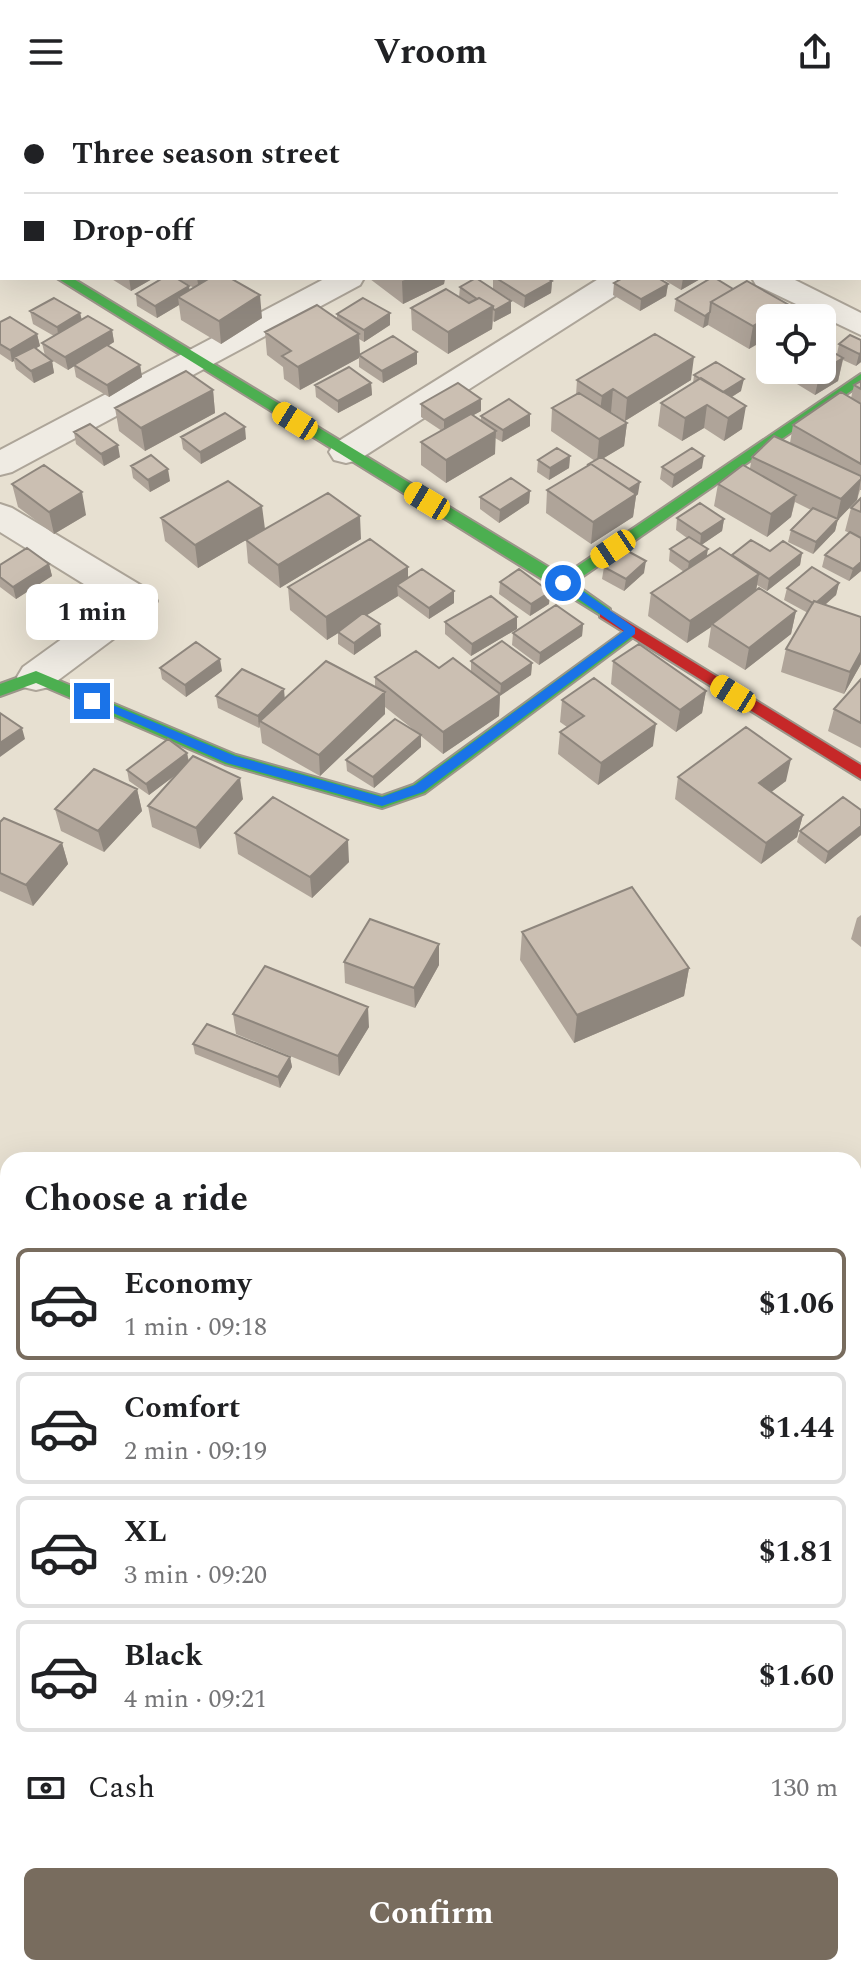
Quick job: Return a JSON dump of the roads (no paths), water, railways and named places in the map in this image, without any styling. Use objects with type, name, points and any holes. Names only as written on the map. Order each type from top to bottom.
[{"type":"street","points":[[66,280],[563,583],[631,631],[861,773]]},
{"type":"street","points":[[0,464],[345,280]]},
{"type":"street","points":[[346,452],[618,280]]},
{"type":"street","points":[[771,280],[861,325]]},
{"type":"street","points":[[563,583],[861,378]]},
{"type":"street","points":[[0,516],[139,601],[36,677],[0,690]]},
{"type":"street","points":[[36,677],[231,760],[382,802],[419,789],[631,631]]}]
